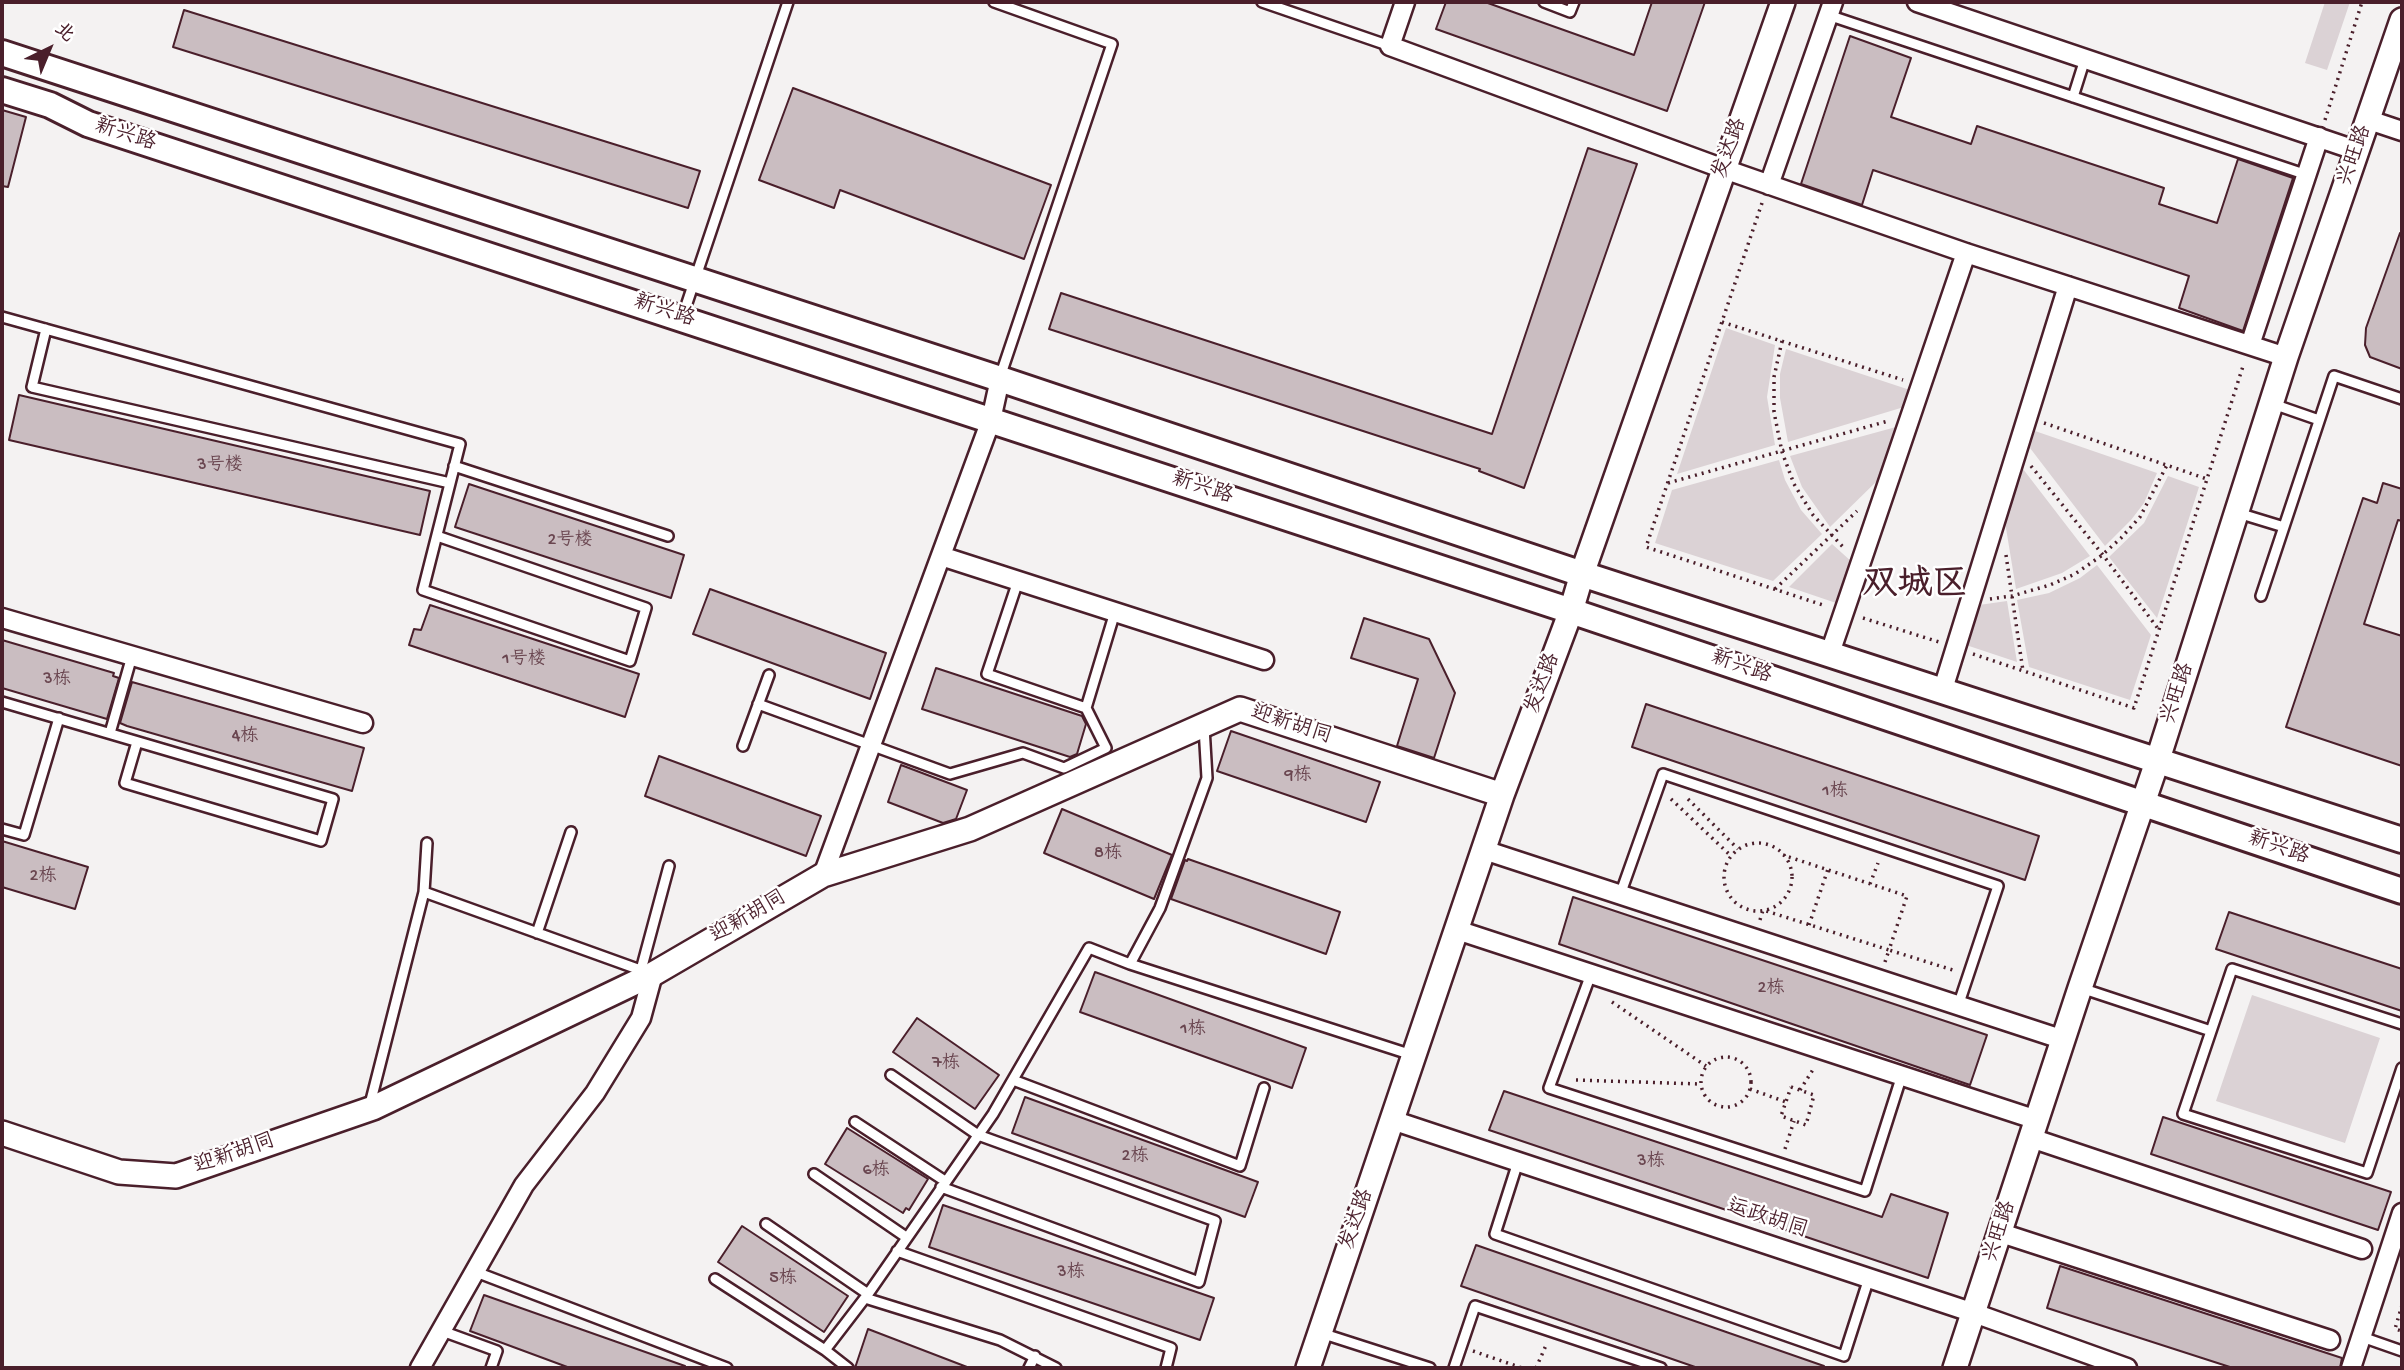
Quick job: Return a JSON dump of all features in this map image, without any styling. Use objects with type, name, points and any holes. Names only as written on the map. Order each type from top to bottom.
[{"type":"main road","name":"新兴路","points":[[2,53],[1000,379],[1582,574],[2402,840]]},
{"type":"main road","name":"新兴路","points":[[2,90],[50,105],[88,124],[1571,611],[2402,891]]},
{"type":"street","points":[[1405,2],[1390,46],[1769,185],[1966,253],[2286,357]]},
{"type":"street","name":"发达路","points":[[1308,1368],[1502,795],[1571,611],[1783,2]]},
{"type":"street","points":[[1917,2],[2358,151]]},
{"type":"street","points":[[1769,185],[1831,8]]},
{"type":"street","name":"兴旺路","points":[[1955,1368],[2158,759],[2286,357],[2402,20]]},
{"type":"street","points":[[2369,120],[2402,131]]},
{"type":"street","points":[[2250,345],[2319,138]]},
{"type":"street","points":[[1830,653],[1966,253]]},
{"type":"street","points":[[1943,689],[2068,286]]},
{"type":"street","points":[[824,875],[991,420],[1000,379]]},
{"type":"street","points":[[941,556],[1264,660]]},
{"type":"street","points":[[2,618],[363,723]]},
{"type":"street","name":"迎新胡同","points":[[2,1133],[119,1172],[176,1176],[369,1109],[647,972],[824,875],[970,829],[1067,777],[1204,726],[1240,709],[1502,795]]},
{"type":"street","points":[[1483,850],[2063,1040]]},
{"type":"street","points":[[1457,930],[1589,980],[1902,1075],[2034,1129],[2362,1248]]},
{"type":"street","points":[[420,1368],[524,1185],[595,1093],[641,1018],[647,972]]},
{"type":"street","name":"运政胡同","points":[[1392,1120],[1974,1313],[2127,1368]]},
{"type":"street","points":[[2351,1368],[2397,1245],[2402,1213]]},
{"type":"street","points":[[2001,1233],[2330,1340]]},
{"type":"lane","points":[[681,318],[788,2]]},
{"type":"lane","points":[[994,2],[1112,44],[1000,379]]},
{"type":"lane","points":[[1262,2],[1390,46]]},
{"type":"lane","points":[[1544,2],[1570,12],[1574,2]]},
{"type":"lane","points":[[1831,8],[2073,97],[2307,175]]},
{"type":"lane","points":[[2073,97],[2085,59]]},
{"type":"lane","points":[[2,317],[460,444],[423,590],[630,661],[646,608],[437,536]]},
{"type":"lane","points":[[46,329],[32,387],[450,483]]},
{"type":"lane","points":[[2261,596],[2334,376],[2402,399]]},
{"type":"lane","points":[[2271,404],[2319,420]]},
{"type":"lane","points":[[454,466],[668,536]]},
{"type":"lane","points":[[2236,513],[2284,527]]},
{"type":"lane","points":[[1018,581],[987,674],[1086,708]]},
{"type":"lane","points":[[758,704],[950,774],[1023,753],[1067,777],[1106,748],[1086,708],[1115,612]]},
{"type":"lane","points":[[110,733],[132,656]]},
{"type":"lane","points":[[743,746],[769,675]]},
{"type":"lane","points":[[2,702],[333,799],[321,841],[125,783],[137,742]]},
{"type":"lane","points":[[2,829],[24,835],[58,718]]},
{"type":"lane","points":[[1130,964],[1160,908],[1207,778],[1204,726]]},
{"type":"lane","points":[[1620,895],[1663,774],[1998,886],[1958,1006]]},
{"type":"lane","points":[[537,933],[571,832]]},
{"type":"lane","points":[[369,1109],[424,892],[427,843]]},
{"type":"lane","points":[[424,892],[647,972],[669,866]]},
{"type":"lane","points":[[825,1350],[978,1135],[1089,948],[1130,964],[1414,1056]]},
{"type":"lane","points":[[2402,1024],[2232,970],[2183,1114],[2367,1173],[2402,1068]]},
{"type":"lane","points":[[1589,980],[1549,1088],[1865,1191],[1902,1075]]},
{"type":"lane","points":[[2080,988],[2211,1031]]},
{"type":"lane","points":[[855,1122],[943,1184],[1199,1282],[1215,1221],[978,1135],[891,1075]]},
{"type":"lane","points":[[1013,1080],[1240,1166],[1264,1088]]},
{"type":"lane","points":[[1518,1162],[1494,1234],[1844,1356],[1869,1278]]},
{"type":"lane","points":[[814,1174],[906,1237]]},
{"type":"lane","points":[[766,1224],[866,1296],[1000,1340],[1056,1368]]},
{"type":"lane","points":[[897,1251],[1171,1349],[1166,1368]]},
{"type":"lane","points":[[475,1272],[727,1368]]},
{"type":"lane","points":[[715,1279],[825,1350],[848,1368]]},
{"type":"lane","points":[[1454,1368],[1475,1306],[1661,1368]]},
{"type":"lane","points":[[442,1331],[498,1351],[491,1368]]},
{"type":"lane","points":[[1320,1333],[1430,1368]]},
{"type":"lane","points":[[2362,1337],[2402,1351]]},
{"type":"lane","points":[[1029,1368],[1035,1356]]},
{"type":"path","points":[[2319,138],[2362,2]]},
{"type":"path","points":[[1769,185],[1646,547],[2134,708],[2250,345]]},
{"type":"path","points":[[1722,322],[1921,386]]},
{"type":"path","points":[[1782,341],[1774,377],[1774,412],[1782,452],[1794,484],[1813,515],[1831,536],[1861,562]]},
{"type":"path","points":[[1668,483],[1911,414]]},
{"type":"path","points":[[2027,418],[2207,479]]},
{"type":"path","points":[[2017,450],[2103,555],[2159,630]]},
{"type":"path","points":[[1970,601],[2012,596],[2050,585],[2075,574],[2103,555],[2140,517],[2167,465]]},
{"type":"path","points":[[1775,589],[1860,508]]},
{"type":"path","points":[[2004,547],[2023,671]]},
{"type":"path","points":[[1663,774],[1738,849]]},
{"type":"path","points":[[1659,788],[1730,855]]},
{"type":"path","points":[[1783,855],[1791,870],[1792,881],[1788,892],[1773,907],[1750,910],[1739,906],[1731,898],[1725,887],[1724,876],[1730,855],[1750,844],[1772,846],[1783,855],[1907,896],[1889,950]]},
{"type":"path","points":[[1870,884],[1883,848]]},
{"type":"path","points":[[1809,925],[1828,869]]},
{"type":"path","points":[[1763,910],[1968,975]]},
{"type":"path","points":[[1589,980],[1706,1066]]},
{"type":"path","points":[[1800,1090],[1824,1050]]},
{"type":"path","points":[[1726,1056],[1741,1062],[1750,1076],[1750,1089],[1744,1100],[1737,1105],[1720,1107],[1706,1099],[1700,1084],[1706,1066],[1717,1058],[1726,1056]]},
{"type":"path","points":[[1553,1079],[1700,1084]]},
{"type":"path","points":[[1791,1087],[1800,1090],[1814,1095],[1806,1125],[1781,1116],[1791,1087]]},
{"type":"path","points":[[1750,1089],[1786,1102]]},
{"type":"path","points":[[1780,1163],[1794,1121]]},
{"type":"path","points":[[2402,1305],[2395,1329],[2402,1331]]},
{"type":"path","points":[[1536,1368],[1551,1332]]},
{"type":"path","points":[[1461,1347],[1522,1368]]},
{"type":"shaded area","points":[[2325,2],[2350,2],[2327,70],[2305,63]]},
{"type":"shaded area","points":[[1726,328],[1775,345],[1767,397],[1775,445],[1677,474]]},
{"type":"shaded area","points":[[1786,349],[1910,390],[1904,407],[1788,442],[1780,398],[1780,374]]},
{"type":"shaded area","points":[[1896,427],[1878,480],[1830,527],[1802,487],[1790,456]]},
{"type":"shaded area","points":[[2035,431],[2157,473],[2144,503],[2105,546],[2030,448]]},
{"type":"shaded area","points":[[1779,460],[1785,480],[1801,510],[1822,534],[1773,581],[1655,543],[1672,490]]},
{"type":"shaded area","points":[[2023,469],[2090,556],[2062,573],[2016,589],[2005,522]]},
{"type":"shaded area","points":[[2168,476],[2199,487],[2157,618],[2109,557],[2144,523]]},
{"type":"shaded area","points":[[1832,544],[1852,562],[1839,604],[1789,587]]},
{"type":"shaded area","points":[[2097,565],[2151,635],[2130,700],[2029,667],[2017,600],[2049,593],[2080,578]]},
{"type":"shaded area","points":[[2007,601],[2017,662],[1966,645],[1979,605]]},
{"type":"shaded area","points":[[2252,995],[2380,1038],[2345,1143],[2216,1101]]},
{"type":"building","points":[[1446,2],[1485,2],[1634,55],[1652,2],[1705,2],[1667,111],[1436,29]]},
{"type":"building","points":[[184,10],[700,171],[688,208],[173,47]]},
{"type":"building","points":[[1850,36],[1911,58],[1891,117],[1971,144],[1977,126],[2164,188],[2159,204],[2217,223],[2238,159],[2293,178],[2243,331],[2179,308],[2189,276],[1873,170],[1862,205],[1801,184]]},
{"type":"building","points":[[793,88],[1051,185],[1024,259],[840,190],[834,208],[759,180]]},
{"type":"building","points":[[2,110],[26,117],[8,187],[2,186]]},
{"type":"building","points":[[1588,148],[1637,164],[1524,488],[1479,471],[1480,469],[1049,329],[1061,293],[1492,434]]},
{"type":"building","points":[[2400,233],[2402,369],[2370,357],[2365,345],[2366,328]]},
{"type":"building","points":[[19,395],[430,491],[420,535],[9,440]]},
{"type":"building","points":[[2383,483],[2402,489],[2402,521],[2398,520],[2364,624],[2402,636],[2402,766],[2286,727],[2363,498],[2377,503]]},
{"type":"building","points":[[469,484],[684,555],[671,598],[455,527]]},
{"type":"building","points":[[710,589],[886,653],[870,699],[693,634]]},
{"type":"building","points":[[430,605],[639,674],[625,717],[409,645],[414,629],[421,630]]},
{"type":"building","points":[[1364,618],[1429,639],[1455,693],[1434,758],[1397,746],[1418,679],[1351,658]]},
{"type":"building","points":[[2,640],[114,673],[113,676],[119,678],[107,719],[2,688]]},
{"type":"building","points":[[936,668],[1082,716],[1086,724],[1077,754],[1070,757],[922,709]]},
{"type":"building","points":[[132,682],[364,748],[352,791],[120,723]]},
{"type":"building","points":[[1646,704],[2039,836],[2025,880],[1632,747]]},
{"type":"building","points":[[1231,731],[1380,782],[1366,822],[1217,771]]},
{"type":"building","points":[[659,756],[821,816],[806,856],[645,796]]},
{"type":"building","points":[[901,765],[967,790],[956,819],[943,823],[888,802]]},
{"type":"building","points":[[1062,809],[1172,855],[1154,899],[1044,853]]},
{"type":"building","points":[[2,841],[88,867],[75,909],[2,887]]},
{"type":"building","points":[[1185,860],[1340,912],[1326,954],[1171,899]]},
{"type":"building","points":[[1573,897],[1987,1035],[1970,1085],[1559,944]]},
{"type":"building","points":[[2229,912],[2402,969],[2402,1011],[2216,949]]},
{"type":"building","points":[[1095,972],[1306,1048],[1292,1088],[1080,1012]]},
{"type":"building","points":[[917,1018],[999,1075],[975,1109],[893,1052]]},
{"type":"building","points":[[1504,1091],[1882,1217],[1891,1194],[1948,1213],[1928,1278],[1489,1130]]},
{"type":"building","points":[[1025,1097],[1258,1182],[1245,1217],[1012,1133]]},
{"type":"building","points":[[2163,1117],[2391,1192],[2378,1230],[2151,1154]]},
{"type":"building","points":[[847,1128],[928,1179],[909,1210],[906,1208],[903,1213],[825,1164]]},
{"type":"building","points":[[943,1205],[1214,1298],[1200,1340],[929,1247]]},
{"type":"building","points":[[742,1226],[848,1296],[824,1332],[718,1262]]},
{"type":"building","points":[[1476,1245],[1824,1366],[1698,1368],[1461,1286]]},
{"type":"building","points":[[2060,1266],[2342,1358],[2340,1368],[2233,1368],[2047,1308]]},
{"type":"building","points":[[484,1295],[685,1368],[570,1368],[470,1331]]},
{"type":"building","points":[[868,1329],[967,1367],[855,1368]]},
{"type":"district","name":"双城区","points":[[1915,588]]}]
